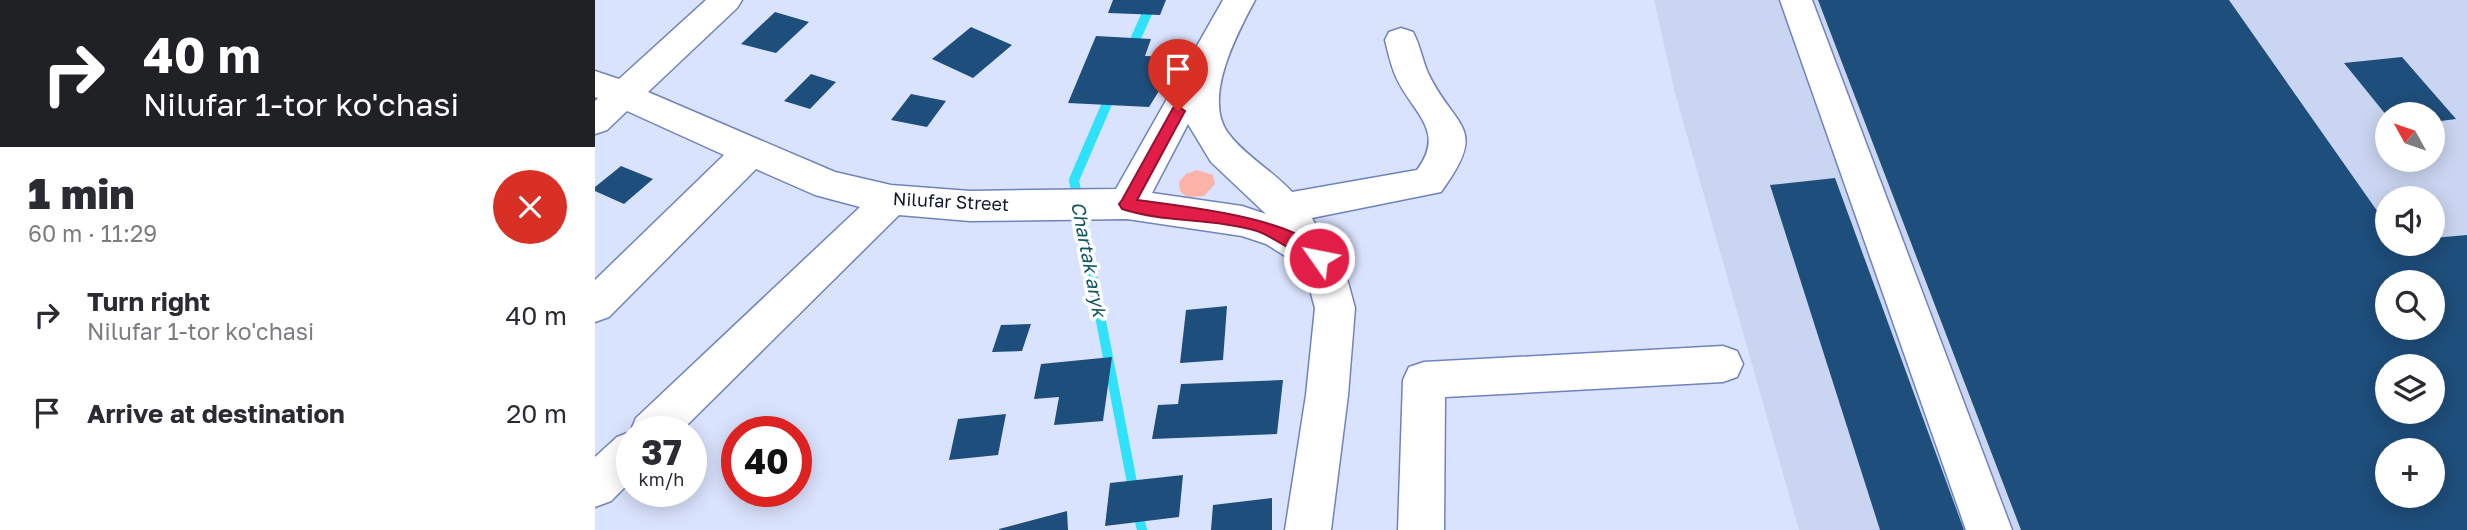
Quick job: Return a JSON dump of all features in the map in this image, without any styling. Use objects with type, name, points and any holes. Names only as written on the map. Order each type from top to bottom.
[{"type":"street","points":[[595,121],[609,90],[726,0]]},
{"type":"street","points":[[1127,204],[1239,0]]},
{"type":"street","points":[[1796,0],[1989,530]]},
{"type":"street","points":[[1284,208],[1428,182],[1446,158],[1447,129],[1412,76],[1401,40]]},
{"type":"street","points":[[1216,41],[1202,98],[1202,110],[1208,131],[1226,154],[1284,208],[1319,258],[1329,282],[1335,308],[1327,395],[1308,530]]},
{"type":"street","name":"Nilufar Street","points":[[609,90],[828,185],[891,200],[970,206],[1127,204],[1260,225],[1297,243],[1319,258]]},
{"type":"street","points":[[595,305],[750,152]]},
{"type":"street","points":[[668,416],[891,200]]},
{"type":"street","points":[[1422,530],[1424,380],[1723,364]]},
{"type":"street","points":[[595,486],[616,466]]},
{"type":"shaded area","points":[[1654,0],[2467,0],[2467,530],[1799,530],[1675,93]]},
{"type":"shaded area","points":[[1197,170],[1213,175],[1215,184],[1204,196],[1187,197],[1180,191],[1179,182],[1186,174]]},
{"type":"building","points":[[1113,0],[1166,0],[1160,15],[1108,13]]},
{"type":"building","points":[[1818,0],[2229,0],[2375,208],[2375,256],[2445,256],[2445,237],[2467,235],[2467,530],[2021,530]]},
{"type":"building","points":[[775,12],[809,22],[776,53],[741,44]]},
{"type":"building","points":[[971,27],[1012,45],[973,78],[932,59]]},
{"type":"building","points":[[1096,36],[1151,39],[1145,56],[1180,57],[1149,107],[1068,103]]},
{"type":"building","points":[[2402,57],[2441,102],[2376,102],[2344,63]]},
{"type":"building","points":[[811,74],[836,82],[810,109],[784,101]]},
{"type":"building","points":[[911,94],[946,101],[927,127],[891,120]]},
{"type":"building","points":[[2445,106],[2456,119],[2445,120]]},
{"type":"building","points":[[621,166],[653,179],[624,204],[595,191],[595,187]]},
{"type":"building","points":[[1835,178],[1964,530],[1880,530],[1770,185]]},
{"type":"building","points":[[1227,306],[1223,360],[1180,363],[1186,310]]},
{"type":"building","points":[[1031,324],[1022,351],[992,352],[1001,325]]},
{"type":"building","points":[[1112,357],[1103,421],[1054,425],[1059,397],[1034,399],[1041,364]]},
{"type":"building","points":[[1283,380],[1277,434],[1152,439],[1158,405],[1178,404],[1181,384]]},
{"type":"building","points":[[1006,414],[998,455],[949,460],[958,419]]},
{"type":"building","points":[[1183,475],[1179,517],[1105,526],[1110,483]]},
{"type":"building","points":[[1272,498],[1272,530],[1211,530],[1213,505]]},
{"type":"building","points":[[1067,511],[1068,530],[999,530],[999,529]]},
{"type":"waterway","name":"Chartak aryk","points":[[1131,49],[1153,0]]},
{"type":"waterway","name":"Chartak aryk","points":[[1112,92],[1074,180],[1134,493]]},
{"type":"waterway","name":"Chartak aryk","points":[[1137,509],[1142,530]]},
{"type":"route","points":[[1178,111],[1127,204],[1260,225],[1297,243],[1319,258]]}]
